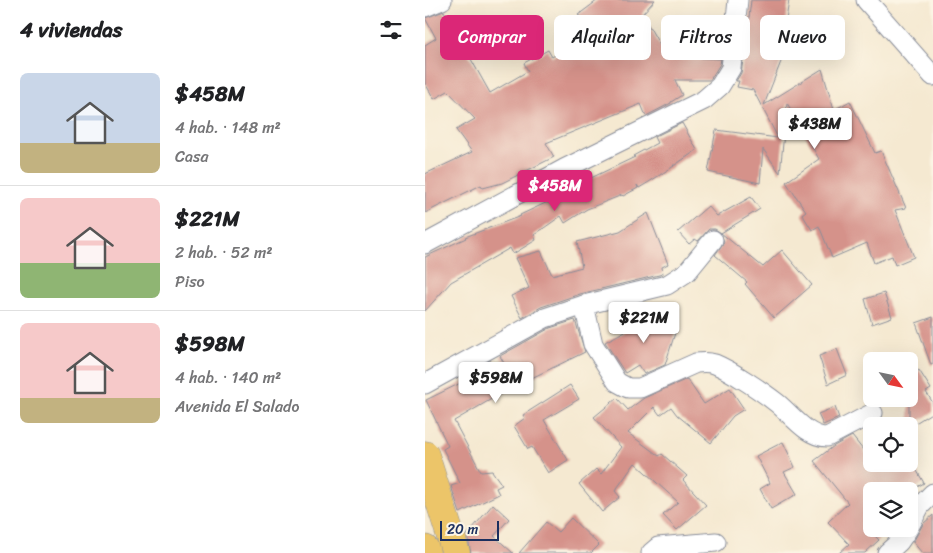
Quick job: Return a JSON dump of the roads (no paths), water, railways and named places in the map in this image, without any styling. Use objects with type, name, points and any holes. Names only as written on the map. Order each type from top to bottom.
[{"type":"main road","points":[[425,455],[456,553]]},
{"type":"main road","points":[[425,549],[426,553]]},
{"type":"street","points":[[425,7],[442,0]]},
{"type":"street","points":[[425,244],[564,169],[704,100],[720,86],[731,68],[738,0]]},
{"type":"street","points":[[866,0],[933,76]]},
{"type":"street","points":[[425,384],[545,318],[584,305],[667,285],[687,272],[713,240]]},
{"type":"street","points":[[584,305],[593,344],[617,382],[628,388],[640,388],[696,363],[706,362],[727,370],[777,402],[811,433],[818,437],[827,437],[873,413]]},
{"type":"street","points":[[918,510],[933,493]]},
{"type":"street","points":[[887,553],[902,537]]},
{"type":"street","points":[[651,553],[658,547],[716,542]]}]
